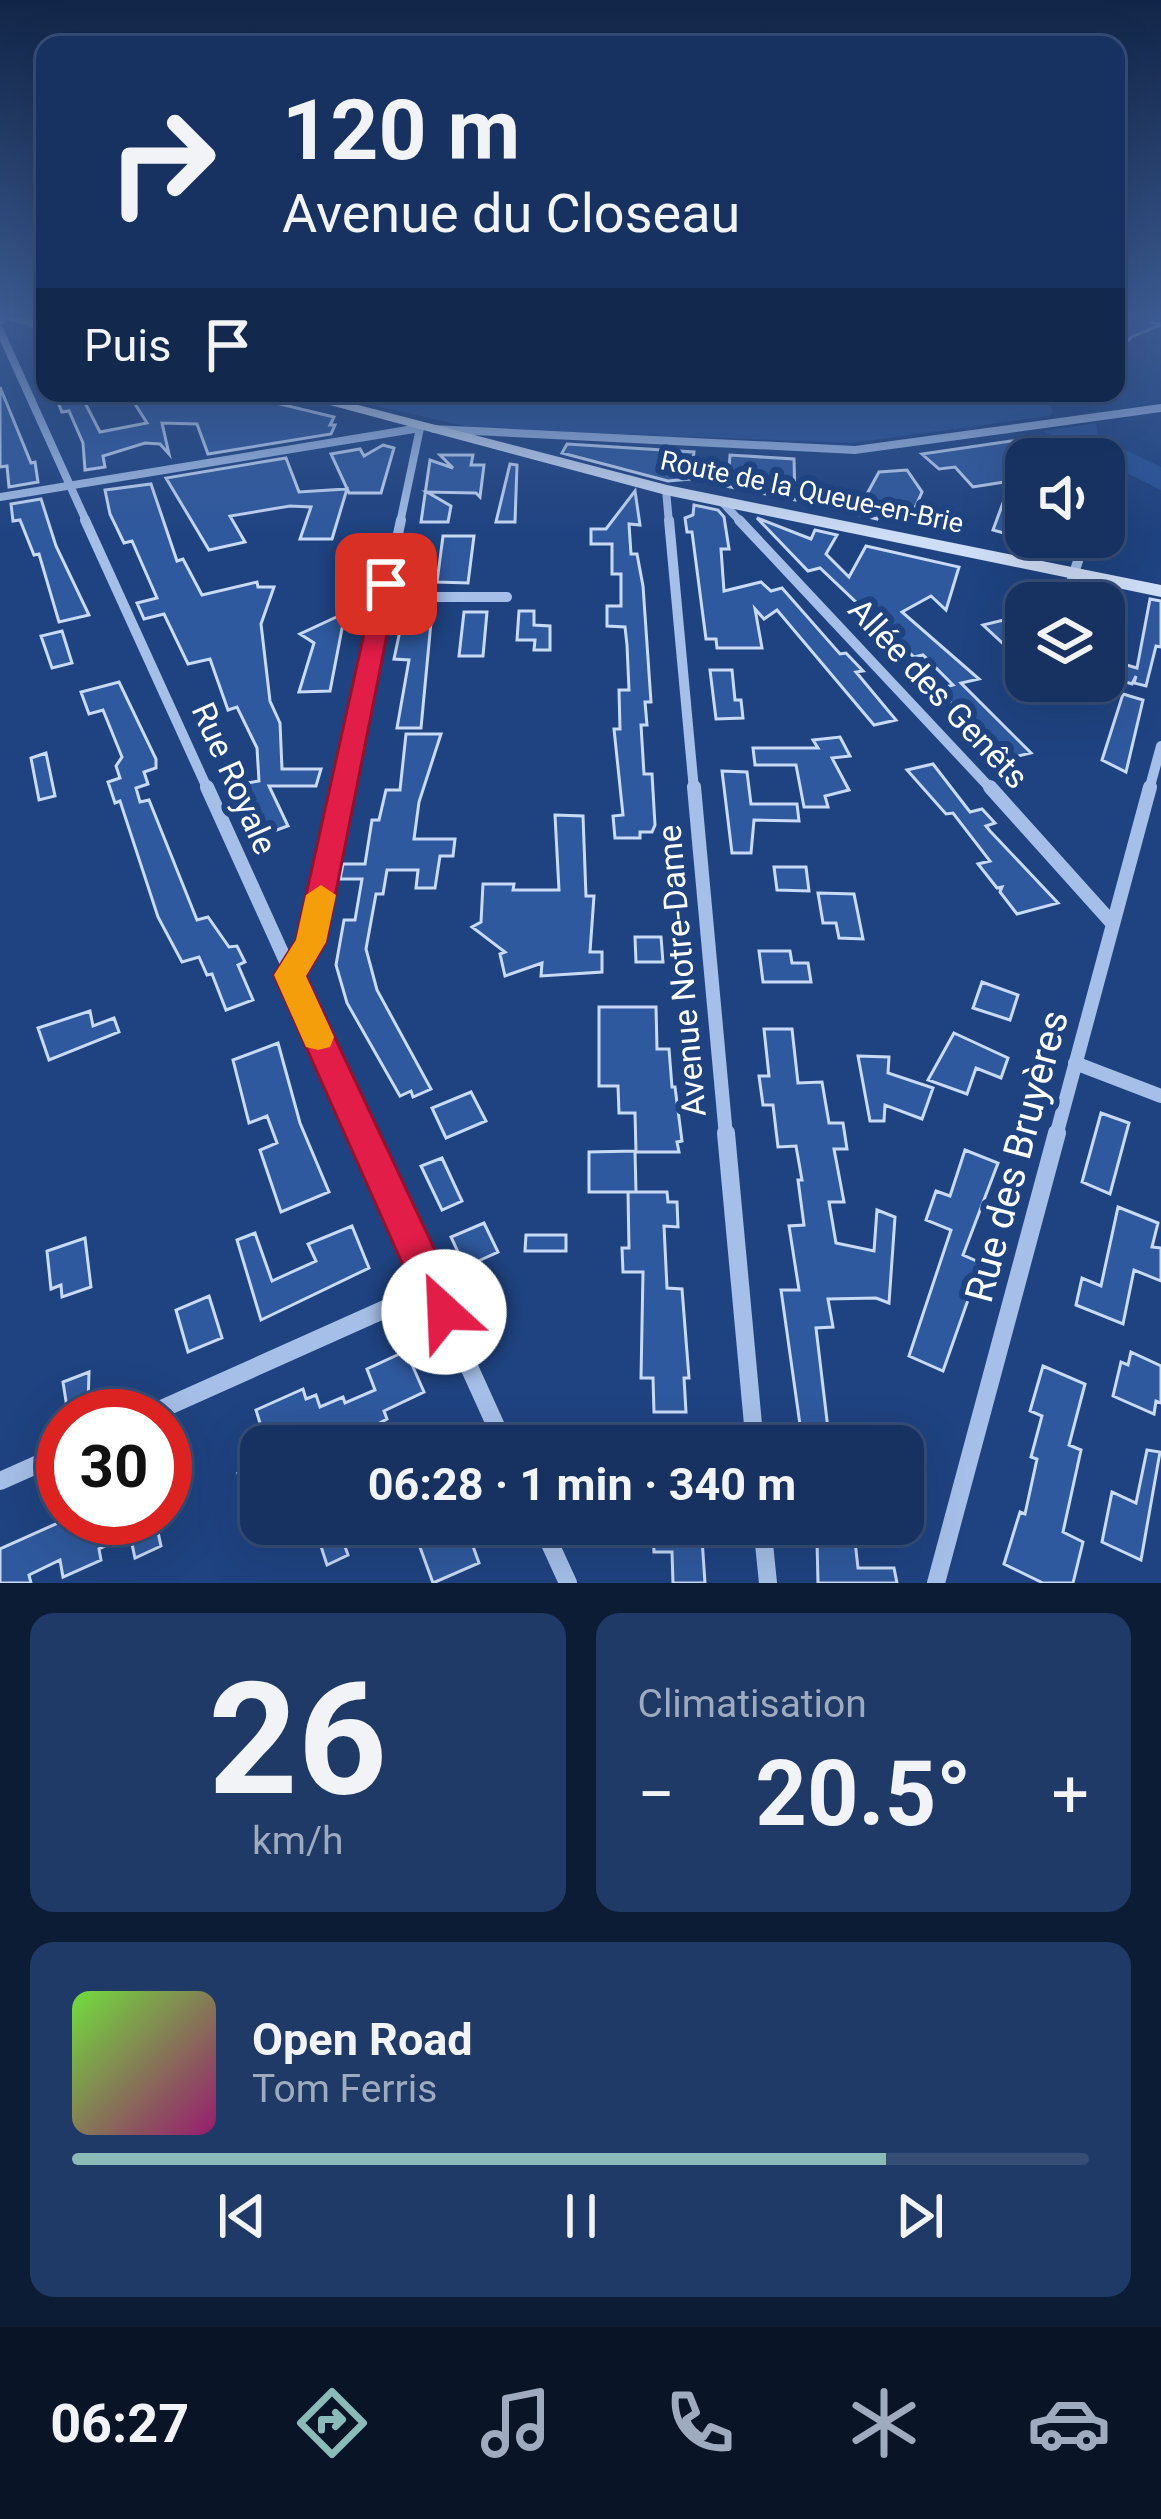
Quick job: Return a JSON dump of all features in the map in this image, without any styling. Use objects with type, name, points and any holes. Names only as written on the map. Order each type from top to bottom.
[{"type":"main road","name":"Route de la Queue-en-Brie","points":[[325,402],[477,443],[510,443],[666,490],[1161,591]]},
{"type":"street","name":"Rue Royale","points":[[26,389],[495,1425]]},
{"type":"street","points":[[0,497],[420,428],[510,443],[541,436],[855,450],[1161,407]]},
{"type":"street","points":[[290,975],[311,942],[420,428]]},
{"type":"street","name":"Avenue Notre-Dame","points":[[666,490],[753,1425]]},
{"type":"street","name":"Allée des Genêts","points":[[722,502],[886,672],[1113,924]]},
{"type":"street","points":[[1073,582],[1081,558]]},
{"type":"street","points":[[383,597],[506,597]]},
{"type":"street","name":"Rue des Bruyères","points":[[936,1583],[1161,746]]},
{"type":"street","points":[[1075,1064],[1161,1096]]},
{"type":"street","points":[[192,1395],[432,1288]]},
{"type":"street","points":[[0,1480],[36,1465]]},
{"type":"street","points":[[551,1545],[568,1583]]},
{"type":"street","points":[[764,1545],[768,1583]]},
{"type":"shaded area","points":[[359,402],[1049,402],[1053,412],[852,443],[473,428]]},
{"type":"shaded area","points":[[1096,423],[1100,438],[1057,438],[1043,431]]},
{"type":"shaded area","points":[[1125,450],[1161,467],[1161,490],[1125,472]]},
{"type":"building","points":[[1,389],[31,463],[35,462],[38,482],[9,487],[7,466],[0,467]]},
{"type":"building","points":[[58,402],[85,402],[100,432],[147,423],[134,402],[272,402],[334,417],[330,425],[335,425],[331,434],[208,454],[197,424],[162,423],[169,454],[160,444],[145,443],[103,456],[105,467],[85,470],[83,443],[69,411],[62,412]]},
{"type":"building","points":[[1005,442],[1005,482],[973,487],[955,467],[939,469],[922,454]]},
{"type":"building","points":[[567,444],[694,452],[692,469],[729,469],[730,455],[794,459],[795,500],[691,479],[668,481],[562,453]]},
{"type":"building","points":[[383,445],[394,448],[381,493],[349,493],[331,454],[360,449],[364,456]]},
{"type":"building","points":[[440,455],[473,455],[471,465],[484,465],[480,497],[476,493],[427,492],[451,506],[448,522],[421,522],[430,460],[453,468]]},
{"type":"building","points":[[286,458],[299,492],[347,489],[332,539],[300,539],[311,507],[290,506],[230,516],[245,542],[209,550],[166,478]]},
{"type":"building","points":[[510,464],[517,465],[515,522],[496,522]]},
{"type":"building","points":[[907,470],[922,492],[911,517],[880,514],[877,519],[856,514],[879,472]]},
{"type":"building","points":[[151,484],[177,561],[183,559],[202,595],[257,582],[258,587],[274,587],[261,624],[270,701],[280,723],[282,769],[321,769],[316,786],[269,786],[288,826],[260,836],[249,810],[247,783],[259,781],[257,748],[237,707],[228,710],[210,659],[188,664],[164,614],[144,619],[137,603],[157,598],[132,541],[124,543],[110,514],[105,490]]},
{"type":"building","points":[[635,491],[640,525],[629,524],[631,554],[637,554],[643,586],[651,702],[645,702],[647,725],[641,725],[644,774],[652,774],[655,825],[652,832],[640,832],[640,838],[615,838],[613,816],[623,815],[614,729],[620,729],[619,690],[629,690],[627,645],[625,627],[607,626],[607,606],[621,606],[621,574],[612,574],[612,544],[591,544],[591,529],[606,529]]},
{"type":"building","points":[[1005,497],[1005,533],[993,530]]},
{"type":"building","points":[[41,499],[56,546],[89,615],[59,622],[39,554],[34,555],[20,520],[13,521],[11,504]]},
{"type":"building","points":[[694,505],[718,510],[724,517],[729,549],[721,549],[724,591],[761,582],[771,591],[782,588],[840,654],[846,653],[863,671],[856,672],[896,720],[874,725],[777,610],[764,619],[755,609],[762,648],[717,648],[716,639],[706,639],[692,532],[687,532],[685,518],[693,515]]},
{"type":"building","points":[[757,518],[811,539],[815,530],[837,535],[826,554],[849,577],[866,546],[959,567],[946,610],[931,596],[902,612],[979,679],[961,683],[1031,753],[1005,759],[938,689],[953,685],[923,655],[914,657],[820,568],[808,571]]},
{"type":"building","points":[[443,536],[474,536],[468,583],[437,582]]},
{"type":"building","points":[[1150,599],[1161,601],[1161,647],[1156,646],[1146,686],[1134,683],[1136,676],[1132,684],[1125,682],[1125,664],[1137,668]]},
{"type":"building","points":[[519,611],[534,611],[534,625],[550,626],[550,650],[534,650],[535,640],[517,640]]},
{"type":"building","points":[[404,612],[432,612],[421,728],[397,728],[409,660],[394,659]]},
{"type":"building","points":[[464,612],[487,612],[483,656],[459,656]]},
{"type":"building","points":[[345,613],[330,691],[299,692],[314,643],[300,634]]},
{"type":"building","points":[[1005,620],[1005,645],[983,625]]},
{"type":"building","points":[[62,631],[72,663],[52,668],[41,636]]},
{"type":"building","points":[[710,670],[732,670],[735,700],[741,700],[743,718],[716,719]]},
{"type":"building","points":[[119,682],[156,759],[156,768],[144,772],[148,784],[136,788],[140,802],[149,800],[197,920],[208,917],[229,947],[237,946],[245,962],[238,965],[253,1000],[226,1010],[212,974],[207,975],[199,957],[182,962],[158,917],[120,801],[115,803],[108,782],[120,778],[116,766],[122,757],[103,710],[89,714],[81,692]]},
{"type":"building","points":[[1125,695],[1143,700],[1126,772],[1102,760]]},
{"type":"building","points":[[406,734],[441,734],[419,802],[414,839],[455,839],[453,856],[440,856],[435,888],[416,888],[418,870],[387,870],[383,894],[376,894],[366,949],[377,990],[431,1089],[413,1097],[411,1091],[400,1096],[347,1003],[336,965],[344,920],[355,920],[362,879],[340,879],[343,864],[365,864],[372,820],[379,820],[386,790],[400,790]]},
{"type":"building","points":[[840,737],[850,756],[832,758],[849,790],[825,796],[828,807],[804,807],[796,765],[755,765],[753,748],[818,748],[813,740]]},
{"type":"building","points":[[46,753],[55,796],[39,800],[31,758]]},
{"type":"building","points":[[933,764],[970,812],[982,809],[995,823],[986,826],[1058,903],[1017,914],[1000,892],[1002,887],[997,888],[978,864],[990,861],[953,813],[946,814],[907,770]]},
{"type":"building","points":[[722,771],[747,772],[751,804],[797,804],[799,821],[754,820],[751,853],[732,853]]},
{"type":"building","points":[[555,815],[583,816],[586,896],[594,896],[590,952],[602,952],[602,972],[541,976],[542,963],[505,976],[500,954],[505,952],[472,927],[481,922],[483,884],[514,884],[513,890],[559,890]]},
{"type":"building","points":[[774,867],[806,867],[809,891],[777,890]]},
{"type":"building","points":[[818,893],[854,894],[863,939],[839,938],[836,923],[823,923]]},
{"type":"building","points":[[635,937],[661,937],[663,962],[636,962]]},
{"type":"building","points":[[759,951],[790,951],[792,963],[808,963],[811,982],[763,982]]},
{"type":"building","points":[[982,982],[1018,995],[1010,1020],[973,1008]]},
{"type":"building","points":[[599,1007],[656,1007],[657,1049],[669,1049],[682,1141],[677,1142],[679,1152],[636,1152],[635,1113],[619,1113],[618,1086],[599,1086]]},
{"type":"building","points":[[90,1011],[93,1026],[114,1018],[119,1032],[49,1060],[38,1028]]},
{"type":"building","points":[[764,1029],[792,1029],[798,1083],[822,1082],[829,1123],[843,1123],[847,1149],[834,1149],[844,1202],[829,1202],[836,1243],[874,1251],[877,1210],[895,1217],[889,1303],[876,1298],[828,1299],[833,1327],[816,1328],[828,1425],[800,1425],[781,1290],[799,1290],[789,1226],[804,1225],[798,1180],[802,1180],[796,1146],[778,1147],[773,1105],[763,1105],[759,1076],[769,1076]]},
{"type":"building","points":[[954,1033],[1008,1058],[1001,1078],[976,1068],[967,1094],[928,1080]]},
{"type":"building","points":[[278,1043],[300,1123],[329,1192],[281,1212],[260,1150],[277,1143],[267,1116],[249,1123],[233,1060]]},
{"type":"building","points":[[858,1056],[889,1057],[888,1073],[933,1088],[922,1119],[885,1105],[884,1121],[870,1121]]},
{"type":"building","points":[[471,1092],[486,1121],[446,1138],[432,1108]]},
{"type":"building","points":[[1101,1113],[1129,1123],[1110,1194],[1082,1182]]},
{"type":"building","points":[[965,1150],[998,1163],[963,1255],[981,1263],[943,1371],[909,1356],[951,1230],[926,1220],[936,1191],[950,1196]]},
{"type":"building","points":[[635,1151],[636,1192],[589,1192],[589,1152]]},
{"type":"building","points":[[442,1158],[462,1201],[442,1210],[421,1166]]},
{"type":"building","points":[[628,1192],[667,1192],[668,1202],[677,1202],[678,1227],[664,1226],[667,1288],[682,1289],[689,1378],[684,1378],[686,1412],[654,1412],[653,1378],[641,1378],[643,1272],[623,1272],[622,1248],[629,1248]]},
{"type":"building","points":[[1118,1207],[1158,1223],[1152,1247],[1161,1248],[1161,1281],[1134,1270],[1123,1324],[1076,1305],[1082,1278],[1101,1286]]},
{"type":"building","points":[[484,1223],[498,1252],[465,1267],[451,1237]]},
{"type":"building","points":[[352,1226],[369,1268],[261,1320],[237,1240],[255,1233],[272,1281],[316,1261],[308,1244]]},
{"type":"building","points":[[526,1235],[566,1235],[566,1251],[525,1251]]},
{"type":"building","points":[[85,1238],[91,1287],[62,1297],[61,1285],[51,1289],[47,1251]]},
{"type":"building","points":[[209,1296],[222,1338],[188,1352],[176,1310]]},
{"type":"building","points":[[406,1351],[424,1392],[384,1411],[387,1419],[376,1425],[261,1425],[256,1410],[303,1389],[306,1399],[316,1395],[320,1407],[375,1390],[367,1369]]},
{"type":"building","points":[[1131,1352],[1161,1366],[1161,1403],[1156,1401],[1154,1414],[1113,1396],[1121,1362],[1128,1365]]},
{"type":"building","points":[[1043,1366],[1085,1384],[1069,1445],[1081,1450],[1063,1532],[1083,1542],[1073,1583],[1043,1583],[1004,1564],[1020,1512],[1025,1514],[1037,1459],[1031,1457],[1042,1416],[1030,1411]]},
{"type":"building","points":[[89,1372],[88,1389],[64,1389],[63,1382]]},
{"type":"building","points":[[1147,1450],[1160,1452],[1141,1560],[1102,1542],[1112,1492],[1136,1503]]},
{"type":"building","points":[[36,1533],[36,1545],[108,1545],[99,1549],[101,1560],[63,1577],[60,1560],[29,1575],[31,1583],[0,1583],[0,1549]]},
{"type":"building","points":[[132,1545],[161,1545],[161,1546],[135,1558]]},
{"type":"building","points":[[321,1545],[344,1545],[348,1555],[327,1565]]},
{"type":"building","points":[[419,1545],[473,1545],[479,1563],[433,1583]]},
{"type":"building","points":[[654,1545],[702,1545],[705,1583],[673,1583],[672,1552],[654,1552]]},
{"type":"building","points":[[817,1545],[855,1545],[858,1568],[894,1568],[897,1583],[818,1583]]},
{"type":"slow traffic","points":[[318,1037],[290,975],[311,942],[321,895]]},
{"type":"route","points":[[386,584],[311,942],[290,975],[444,1312]]}]
